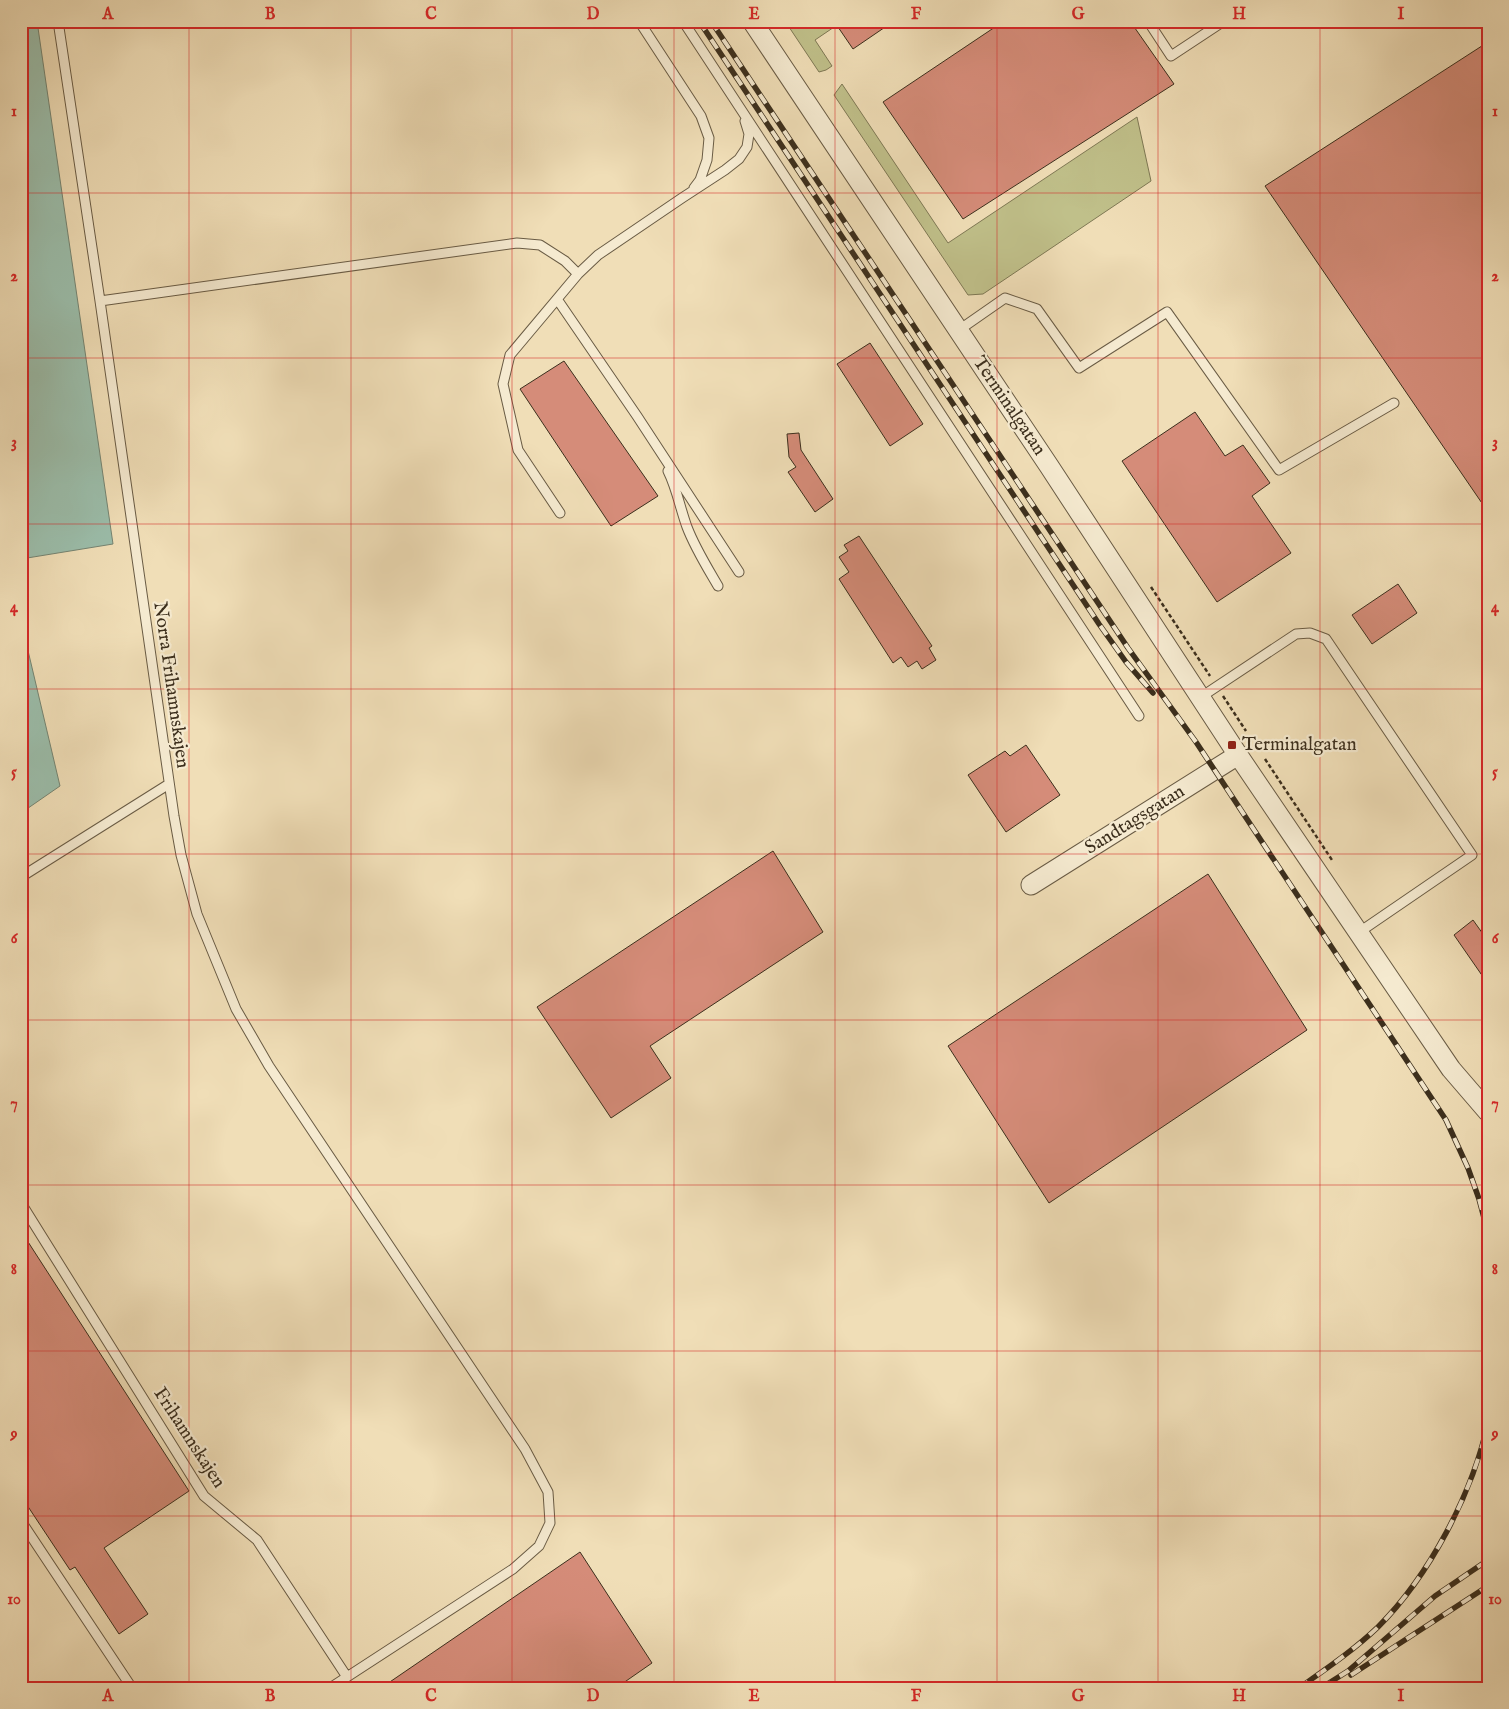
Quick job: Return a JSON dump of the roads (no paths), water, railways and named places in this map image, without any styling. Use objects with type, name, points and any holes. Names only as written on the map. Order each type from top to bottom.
[{"type":"street","name":"Terminalgatan","points":[[752,21],[1358,933],[1451,1069],[1488,1112]]},
{"type":"street","name":"Sandtagsgatan","points":[[1031,885],[1238,755]]},
{"type":"lane","name":"Norra Frihamnskajen","points":[[21,877],[169,784],[58,21]]},
{"type":"lane","points":[[639,21],[701,116],[709,138],[708,160],[700,180],[688,194]]},
{"type":"lane","points":[[560,513],[518,450],[502,384],[510,355],[578,274],[598,255],[725,170],[739,159],[747,147],[749,134],[739,106],[683,21]]},
{"type":"lane","points":[[1148,21],[1171,56],[1224,21]]},
{"type":"lane","points":[[744,116],[758,134],[1139,716]]},
{"type":"lane","points":[[100,301],[517,242],[540,244],[565,261],[578,274]]},
{"type":"lane","points":[[958,330],[1005,298],[1037,309],[1079,368],[1168,312],[1279,470],[1394,403]]},
{"type":"lane","points":[[557,299],[637,416],[739,572]]},
{"type":"lane","points":[[637,416],[672,480],[686,526],[699,554],[718,586]]},
{"type":"lane","points":[[1201,697],[1296,634],[1310,633],[1326,639],[1472,855],[1358,933]]},
{"type":"lane","points":[[169,784],[181,855],[197,914],[236,1009],[269,1066],[525,1449],[548,1492],[550,1523],[539,1546],[512,1569],[330,1688]]},
{"type":"lane","name":"Frihamnskajen","points":[[21,1203],[204,1496],[257,1540],[347,1677]]},
{"type":"lane","points":[[21,1520],[132,1688]]},
{"type":"railway","points":[[699,21],[1099,624],[1126,662],[1153,693]]},
{"type":"railway","points":[[711,21],[1128,648],[1196,742],[1446,1120],[1468,1168],[1488,1233]]},
{"type":"railway","points":[[1299,1688],[1340,1659],[1378,1627],[1415,1583],[1460,1505],[1481,1450],[1488,1423]]},
{"type":"railway","points":[[1321,1688],[1348,1671],[1435,1596],[1488,1560]]},
{"type":"railway","points":[[1351,1675],[1488,1586]]},
{"type":"place","name":"Terminalgatan","points":[[1232,745]]}]
